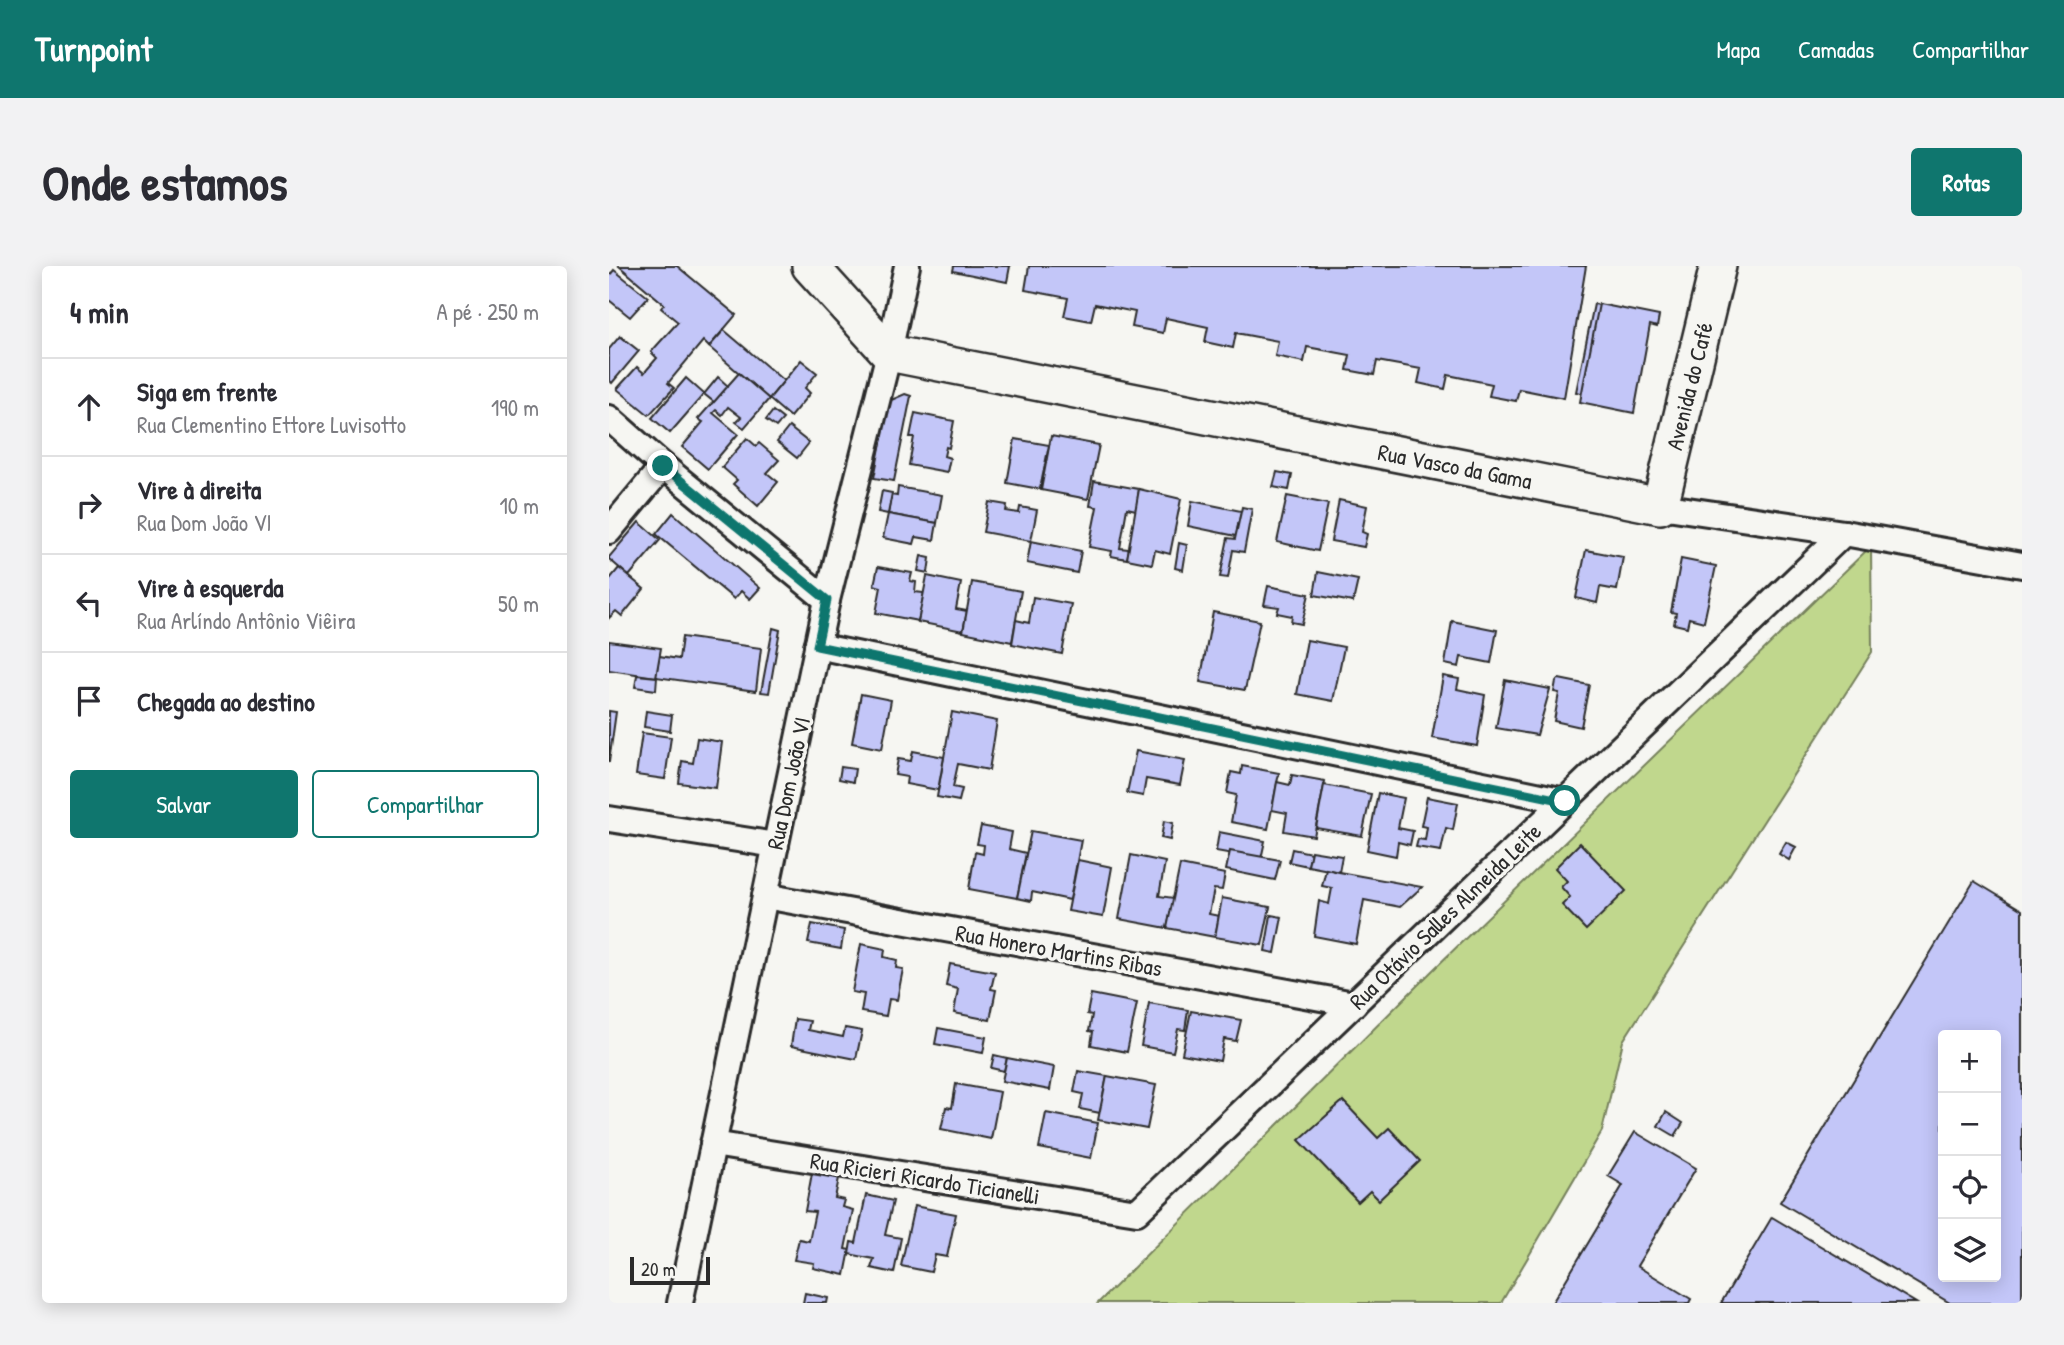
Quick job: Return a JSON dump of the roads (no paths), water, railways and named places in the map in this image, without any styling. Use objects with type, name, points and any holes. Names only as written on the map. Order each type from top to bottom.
[{"type":"street","points":[[810,266],[847,266]]},
{"type":"street","points":[[810,266],[889,354]]},
{"type":"street","name":"Rua Dom João VI","points":[[680,1303],[827,600],[889,354],[907,266]]},
{"type":"street","name":"Avenida do Café","points":[[1660,506],[1718,266]]},
{"type":"street","name":"Rua Vasco da Gama","points":[[889,354],[1660,506],[1844,533],[2022,565]]},
{"type":"street","points":[[609,418],[663,466],[827,600]]},
{"type":"street","points":[[609,531],[663,466]]},
{"type":"street","name":"Rua Otávio Salles Almeida Leite","points":[[1137,1212],[1844,533]]},
{"type":"street","points":[[817,646],[1565,801]]},
{"type":"street","points":[[609,819],[776,845]]},
{"type":"street","name":"Rua Honero Martins Ribas","points":[[765,896],[1354,1004]]},
{"type":"street","name":"Rua Ricieri Ricardo Ticianelli","points":[[713,1144],[1137,1212]]}]
